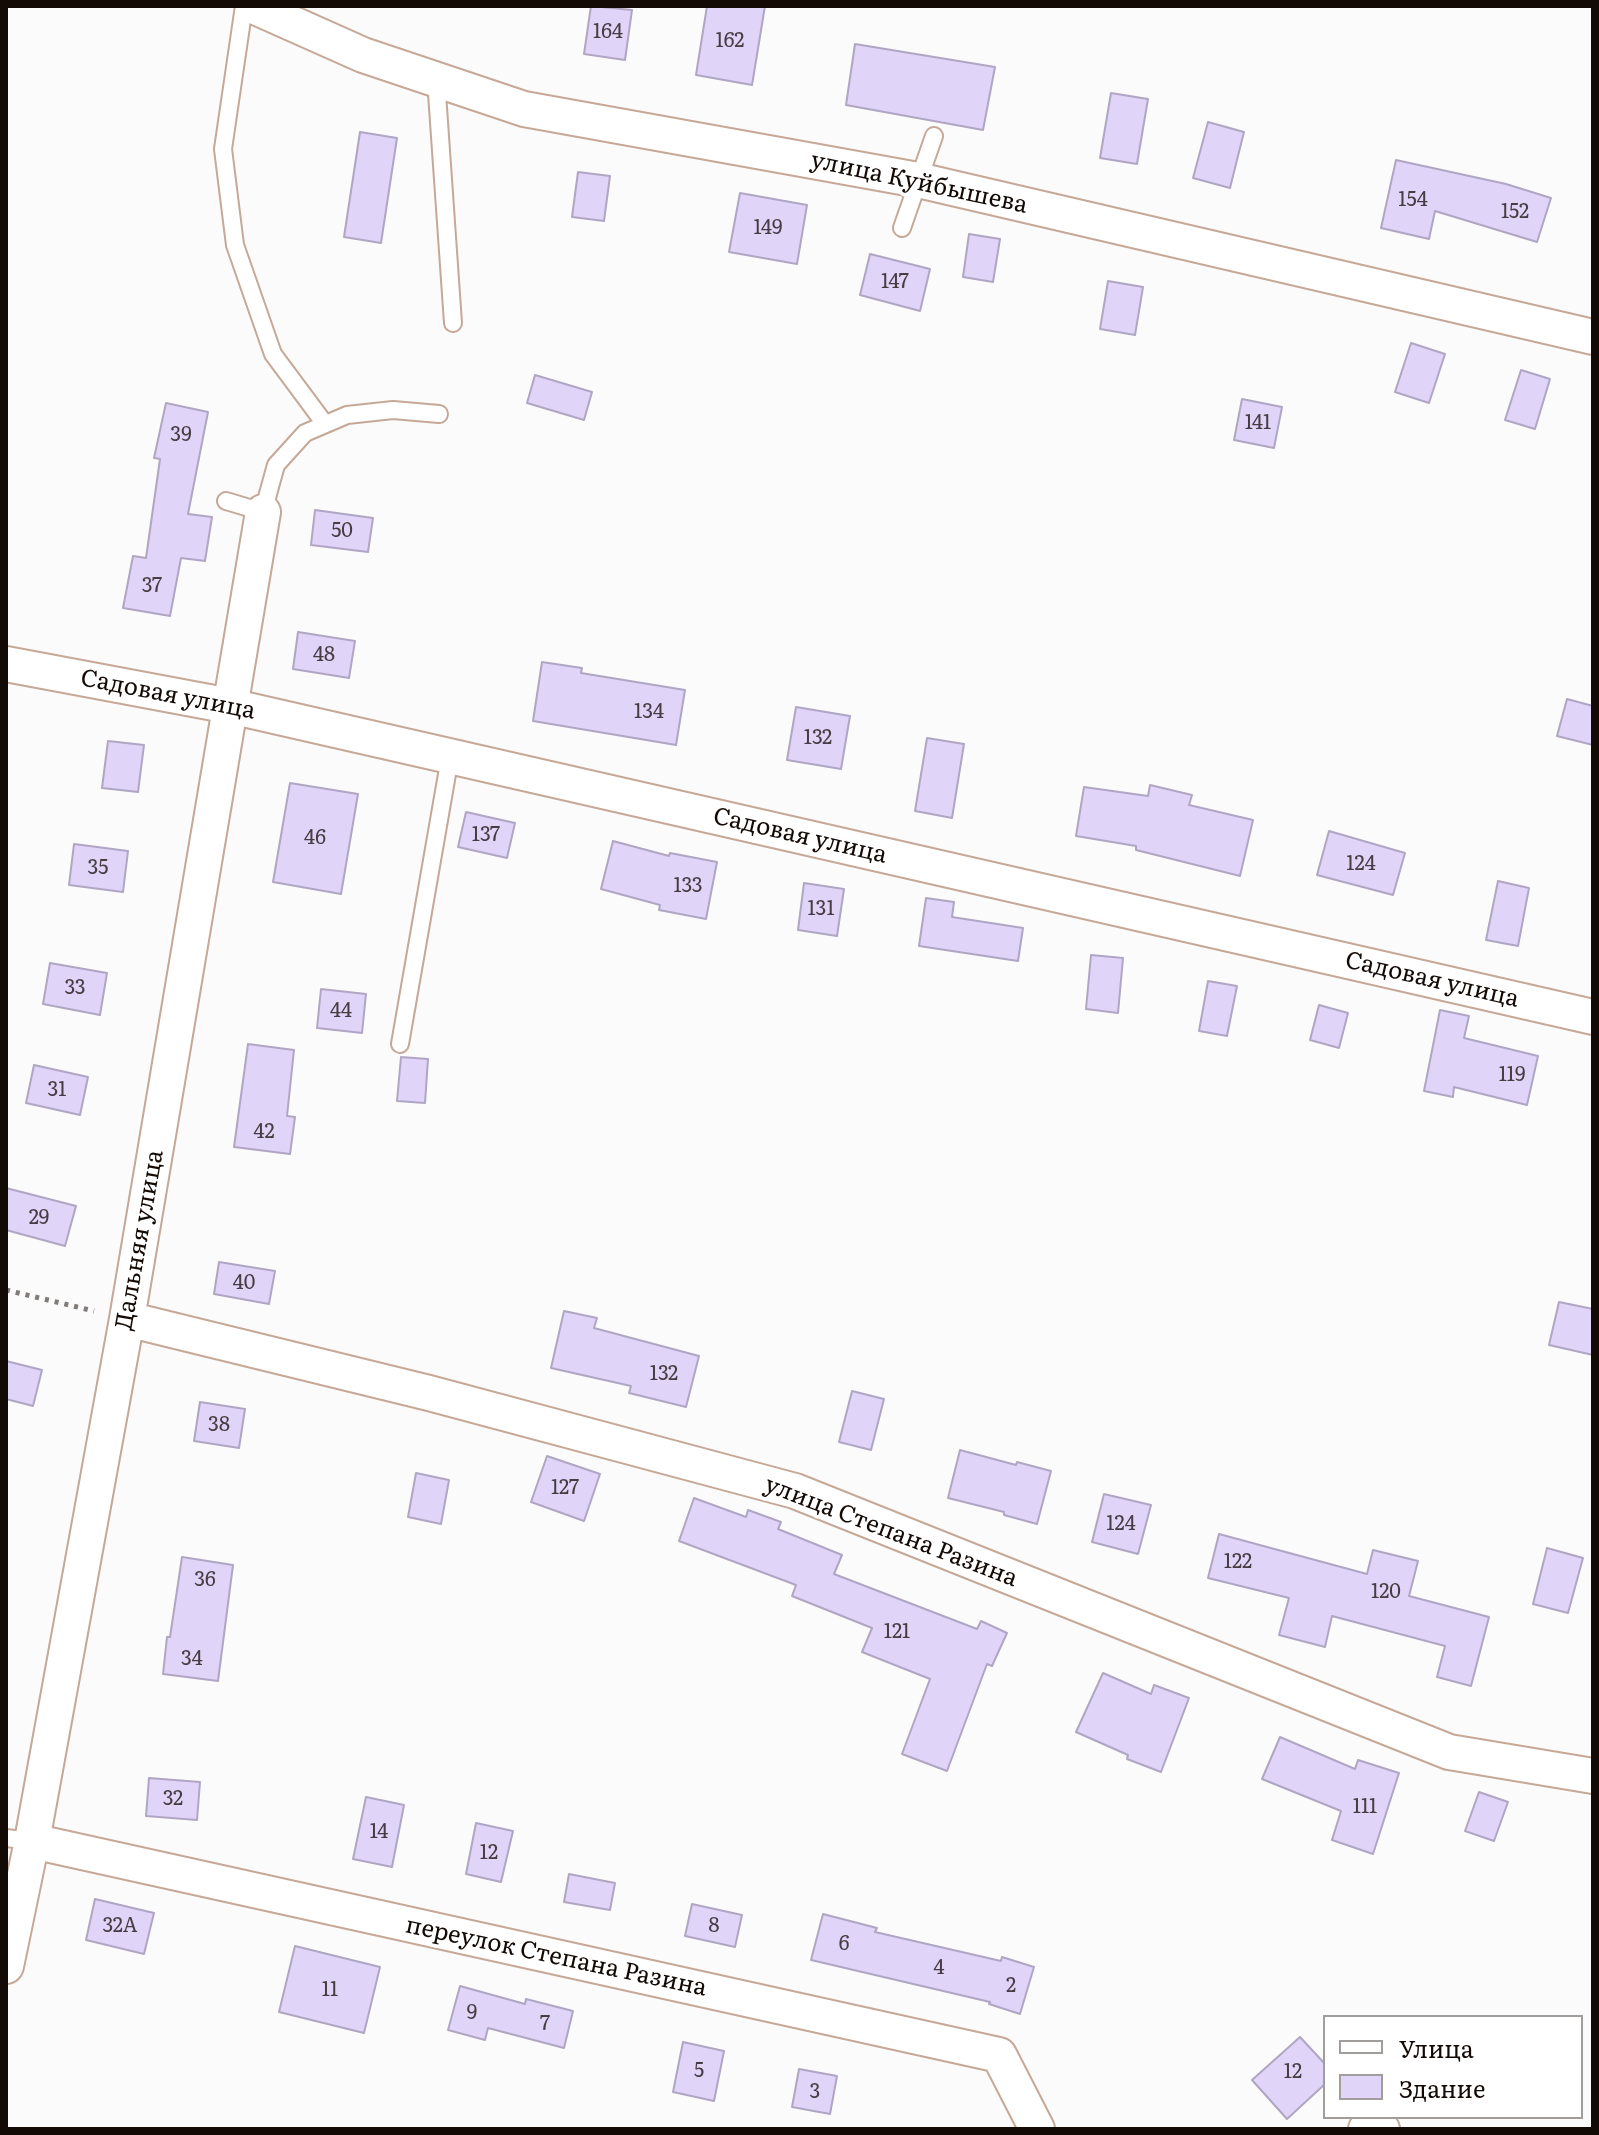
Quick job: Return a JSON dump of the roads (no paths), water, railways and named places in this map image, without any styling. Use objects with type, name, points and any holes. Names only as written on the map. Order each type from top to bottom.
[{"type":"street","name":"улица Куйбышева","points":[[253,6],[363,55],[524,109],[918,180],[1593,337]]},
{"type":"street","name":"Дальняя улица","points":[[6,1966],[19,1840],[127,1319],[263,512]]},
{"type":"street","name":"Садовая улица","points":[[6,664],[230,706],[1593,1017]]},
{"type":"street","name":"улица Степана Разина","points":[[127,1319],[429,1393],[795,1491],[1449,1752],[1593,1776]]},
{"type":"street","name":"переулок Степана Разина","points":[[19,1840],[999,2055],[1037,2129]]},
{"type":"street","points":[[1366,2129],[1372,2123],[1382,2129]]},
{"type":"lane","points":[[244,6],[223,149],[235,245],[273,354],[325,424]]},
{"type":"lane","points":[[436,79],[453,323]]},
{"type":"lane","points":[[902,228],[934,136]]},
{"type":"lane","points":[[226,501],[263,512],[276,465],[305,433],[347,415],[393,410],[439,414]]},
{"type":"lane","points":[[400,1044],[450,757]]}]
